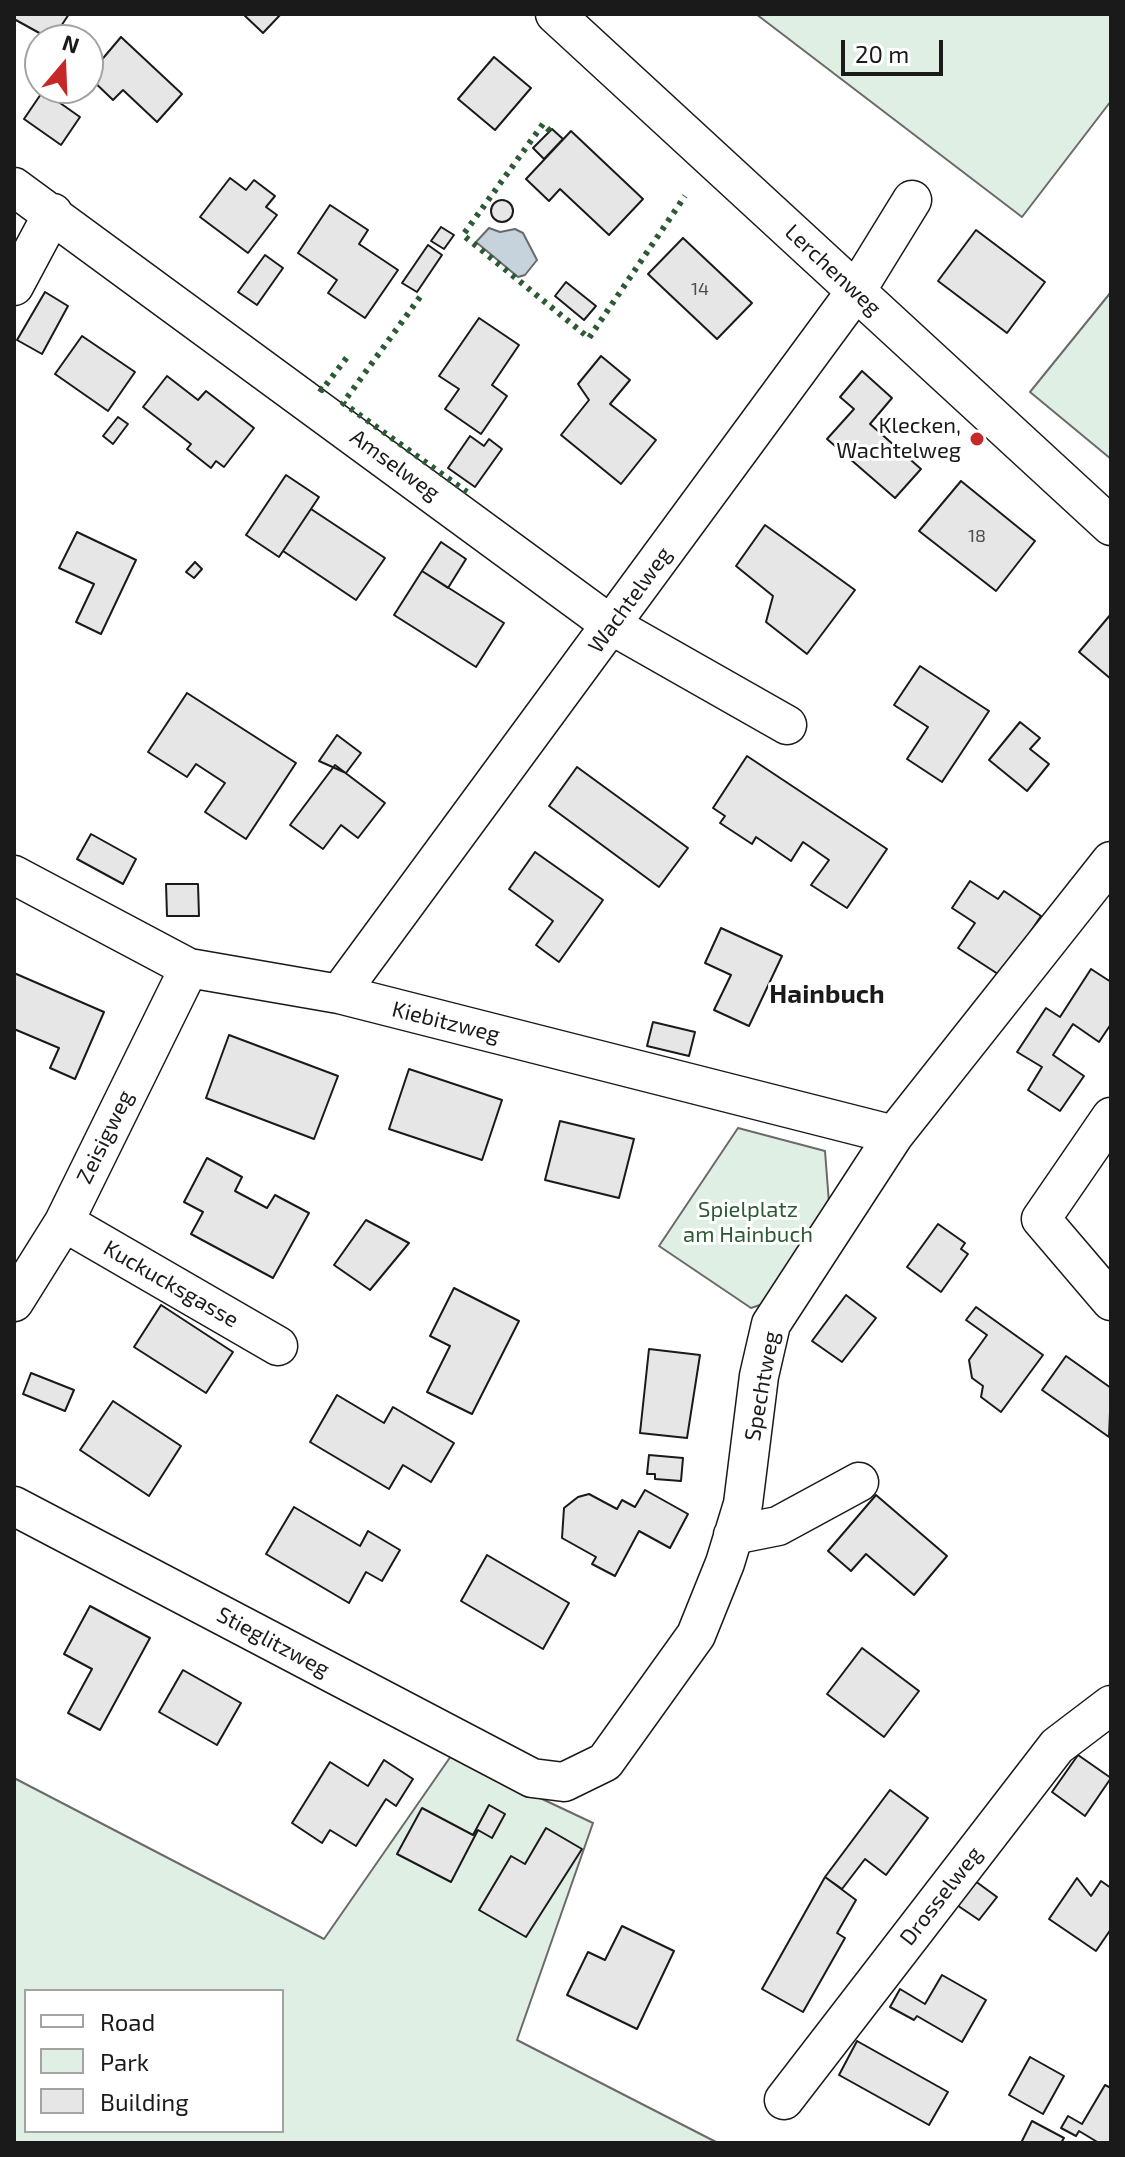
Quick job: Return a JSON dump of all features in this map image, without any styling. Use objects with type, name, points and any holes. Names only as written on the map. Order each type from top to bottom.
[{"type":"street","name":"Lerchenweg","points":[[555,14],[1111,526]]},
{"type":"street","name":"Amselweg","points":[[14,187],[611,625],[787,725]]},
{"type":"street","name":"Wachtelweg","points":[[339,994],[856,291],[912,200]]},
{"type":"street","points":[[14,286],[53,213]]},
{"type":"street","name":"Spechtweg","points":[[532,1778],[564,1782],[605,1762],[696,1635],[743,1504],[759,1376],[771,1324],[894,1135],[1111,861]]},
{"type":"street","name":"Kiebitzweg","points":[[14,875],[189,968],[339,994],[894,1135]]},
{"type":"street","name":"Zeisigweg","points":[[14,1302],[64,1222],[189,968]]},
{"type":"street","points":[[1111,1117],[1041,1219],[1111,1301]]},
{"type":"street","name":"Kuckucksgasse","points":[[64,1222],[278,1346]]},
{"type":"street","points":[[733,1535],[778,1526],[859,1482]]},
{"type":"street","name":"Stieglitzweg","points":[[14,1506],[532,1778]]},
{"type":"street","name":"Drosselweg","points":[[784,2100],[1057,1746],[1111,1705]]},
{"type":"green space","points":[[756,14],[1111,14],[1111,101],[1022,217]]},
{"type":"green space","points":[[1111,292],[1111,459],[1030,392]]},
{"type":"green space","name":"Spielplatz am Hainbuch","points":[[738,1128],[825,1151],[829,1203],[775,1300],[751,1308],[659,1246]]},
{"type":"green space","points":[[451,1756],[593,1823],[517,2040],[718,2143],[14,2143],[14,1778],[324,1939]]},
{"type":"shaded area","points":[[489,228],[500,232],[515,229],[523,233],[537,260],[525,275],[518,277],[476,242]]},
{"type":"building","points":[[14,14],[69,14],[62,24],[24,25],[14,19]]},
{"type":"building","points":[[243,14],[281,14],[263,33]]},
{"type":"building","points":[[121,37],[182,94],[157,122],[123,90],[113,100],[104,91],[104,57]]},
{"type":"building","points":[[494,57],[531,88],[495,130],[458,99]]},
{"type":"building","points":[[34,104],[62,104],[80,117],[61,145],[24,119]]},
{"type":"building","points":[[552,129],[563,139],[544,159],[533,148]]},
{"type":"building","points":[[571,131],[643,199],[609,235],[560,189],[549,201],[526,179]]},
{"type":"building","points":[[230,178],[246,190],[254,180],[275,196],[266,207],[277,215],[248,253],[200,217]]},
{"type":"building","points":[[502,200],[510,203],[513,211],[510,219],[502,222],[494,219],[491,211],[494,203]]},
{"type":"building","points":[[330,205],[368,230],[359,244],[398,270],[365,318],[328,293],[337,280],[298,253]]},
{"type":"building","points":[[441,227],[454,235],[444,249],[431,241]]},
{"type":"building","points":[[976,230],[1045,282],[1007,333],[938,281]]},
{"type":"building","points":[[683,238],[752,303],[717,339],[648,274]]},
{"type":"building","points":[[428,245],[442,255],[417,292],[402,283]]},
{"type":"building","points":[[265,255],[283,268],[257,305],[238,292]]},
{"type":"building","points":[[566,282],[596,306],[584,320],[555,296]]},
{"type":"building","points":[[45,292],[68,306],[42,354],[17,340]]},
{"type":"building","points":[[479,318],[519,345],[492,385],[507,396],[481,434],[445,409],[459,389],[439,376]]},
{"type":"building","points":[[82,336],[135,372],[108,411],[55,374]]},
{"type":"building","points":[[601,356],[630,380],[610,404],[656,440],[621,484],[561,435],[589,400],[578,384]]},
{"type":"building","points":[[862,371],[892,398],[870,424],[921,469],[895,498],[827,439],[854,409],[840,397]]},
{"type":"building","points":[[167,376],[198,400],[206,391],[254,428],[224,467],[216,461],[211,468],[187,449],[191,444],[143,407]]},
{"type":"building","points":[[118,417],[128,424],[113,444],[103,436]]},
{"type":"building","points":[[470,436],[484,446],[489,439],[502,449],[475,487],[448,468]]},
{"type":"building","points":[[286,475],[319,497],[279,557],[246,535]]},
{"type":"building","points":[[961,481],[1035,541],[996,591],[919,531]]},
{"type":"building","points":[[311,509],[385,558],[356,600],[283,551]]},
{"type":"building","points":[[765,525],[855,590],[807,654],[766,622],[773,596],[736,566]]},
{"type":"building","points":[[77,532],[136,560],[101,634],[76,622],[94,584],[59,568]]},
{"type":"building","points":[[441,542],[466,559],[448,588],[422,571]]},
{"type":"building","points":[[195,562],[202,569],[194,578],[186,572]]},
{"type":"building","points":[[422,571],[504,623],[476,667],[394,615]]},
{"type":"building","points":[[1111,614],[1111,679],[1079,652]]},
{"type":"building","points":[[920,666],[989,711],[942,782],[907,759],[928,727],[894,705]]},
{"type":"building","points":[[187,693],[296,763],[246,839],[205,812],[225,783],[196,764],[187,777],[148,752]]},
{"type":"building","points":[[1020,722],[1040,738],[1030,749],[1049,764],[1027,791],[989,760]]},
{"type":"building","points":[[337,735],[361,753],[346,773],[319,761]]},
{"type":"building","points":[[747,756],[887,849],[847,908],[811,885],[829,860],[803,842],[791,861],[756,837],[752,844],[720,823],[725,816],[713,808]]},
{"type":"building","points":[[335,765],[385,803],[358,838],[341,825],[323,849],[290,825]]},
{"type":"building","points":[[577,767],[688,848],[659,887],[549,806]]},
{"type":"building","points":[[91,834],[136,859],[123,884],[77,859]]},
{"type":"building","points":[[535,852],[603,900],[559,962],[536,945],[553,921],[509,889]]},
{"type":"building","points":[[970,881],[998,899],[1004,891],[1041,916],[1001,976],[958,948],[975,923],[952,908]]},
{"type":"building","points":[[166,884],[198,884],[199,916],[167,916]]},
{"type":"building","points":[[721,928],[782,956],[749,1026],[714,1010],[731,975],[705,963]]},
{"type":"building","points":[[1091,969],[1111,982],[1111,1024],[1099,1042],[1073,1024],[1053,1055],[1084,1076],[1060,1111],[1028,1090],[1042,1067],[1017,1052],[1046,1008],[1060,1017]]},
{"type":"building","points":[[14,973],[104,1012],[75,1079],[50,1068],[59,1048],[14,1029]]},
{"type":"building","points":[[653,1022],[695,1032],[689,1056],[647,1046]]},
{"type":"building","points":[[229,1035],[338,1076],[314,1139],[206,1098]]},
{"type":"building","points":[[409,1069],[502,1100],[482,1160],[389,1129]]},
{"type":"building","points":[[560,1121],[634,1139],[619,1198],[545,1180]]},
{"type":"building","points":[[207,1158],[242,1177],[235,1191],[267,1208],[275,1195],[309,1213],[273,1278],[191,1234],[203,1212],[184,1202]]},
{"type":"building","points":[[366,1220],[409,1243],[370,1290],[334,1265]]},
{"type":"building","points":[[938,1224],[965,1243],[961,1249],[968,1254],[941,1292],[907,1267]]},
{"type":"building","points":[[454,1288],[519,1321],[472,1414],[427,1392],[450,1346],[430,1336]]},
{"type":"building","points":[[846,1295],[876,1318],[842,1362],[812,1341]]},
{"type":"building","points":[[161,1305],[233,1352],[206,1393],[134,1347]]},
{"type":"building","points":[[976,1307],[1043,1355],[1001,1412],[981,1397],[983,1386],[972,1378],[969,1360],[987,1335],[966,1320]]},
{"type":"building","points":[[649,1349],[700,1355],[687,1438],[640,1433]]},
{"type":"building","points":[[1066,1356],[1111,1388],[1109,1437],[1042,1390]]},
{"type":"building","points":[[31,1373],[74,1390],[65,1411],[23,1394]]},
{"type":"building","points":[[337,1395],[384,1423],[393,1407],[454,1443],[431,1482],[403,1465],[389,1489],[310,1442]]},
{"type":"building","points":[[113,1401],[181,1446],[149,1496],[80,1450]]},
{"type":"building","points":[[649,1455],[683,1458],[681,1481],[655,1479],[655,1474],[647,1474]]},
{"type":"building","points":[[645,1490],[688,1514],[670,1548],[639,1531],[615,1576],[592,1564],[596,1557],[562,1538],[564,1508],[578,1497],[589,1494],[617,1509],[622,1500],[635,1507]]},
{"type":"building","points":[[876,1495],[947,1556],[914,1595],[866,1554],[851,1571],[828,1551]]},
{"type":"building","points":[[294,1507],[360,1546],[368,1531],[400,1550],[382,1581],[366,1572],[349,1603],[266,1554]]},
{"type":"building","points":[[487,1555],[569,1603],[543,1649],[461,1601]]},
{"type":"building","points":[[90,1606],[150,1638],[100,1730],[68,1713],[92,1669],[64,1654]]},
{"type":"building","points":[[862,1648],[919,1691],[884,1737],[827,1694]]},
{"type":"building","points":[[183,1670],[241,1703],[217,1745],[159,1712]]},
{"type":"building","points":[[1078,1755],[1111,1778],[1085,1816],[1052,1792]]},
{"type":"building","points":[[384,1760],[413,1779],[396,1806],[386,1799],[356,1846],[330,1830],[322,1843],[292,1823],[330,1762],[368,1786]]},
{"type":"building","points":[[890,1790],[928,1818],[886,1875],[865,1859],[842,1889],[825,1877]]},
{"type":"building","points":[[489,1805],[505,1814],[492,1838],[478,1830],[451,1882],[397,1854],[422,1808],[473,1835]]},
{"type":"building","points":[[546,1828],[582,1849],[526,1937],[479,1910],[511,1856],[525,1864]]},
{"type":"building","points":[[967,1875],[997,1897],[979,1920],[948,1899]]},
{"type":"building","points":[[825,1877],[856,1900],[837,1933],[845,1938],[803,2012],[762,1989]]},
{"type":"building","points":[[1077,1878],[1091,1896],[1101,1881],[1111,1888],[1111,1929],[1096,1951],[1049,1919]]},
{"type":"building","points":[[622,1926],[674,1951],[637,2029],[567,1995],[588,1952],[605,1960]]},
{"type":"building","points":[[942,1975],[986,2000],[962,2042],[917,2016],[914,2020],[890,2007],[900,1989],[925,2004]]},
{"type":"building","points":[[857,2041],[948,2092],[929,2125],[839,2075]]},
{"type":"building","points":[[1030,2057],[1064,2076],[1043,2114],[1009,2095]]},
{"type":"building","points":[[1105,2085],[1111,2088],[1111,2143],[1099,2143],[1079,2131],[1076,2136],[1061,2128],[1068,2116],[1082,2124]]},
{"type":"building","points":[[1032,2121],[1064,2138],[1061,2143],[1021,2143]]},
{"type":"hedge","points":[[550,131],[543,124],[463,235],[589,338],[685,196]]},
{"type":"hedge","points":[[420,297],[343,403],[467,492]]},
{"type":"hedge","points":[[319,388],[322,390],[348,356]]},
{"type":"place","name":"Klecken, Wachtelweg","points":[[977,439]]},
{"type":"district","name":"Hainbuch","points":[[827,994]]}]
